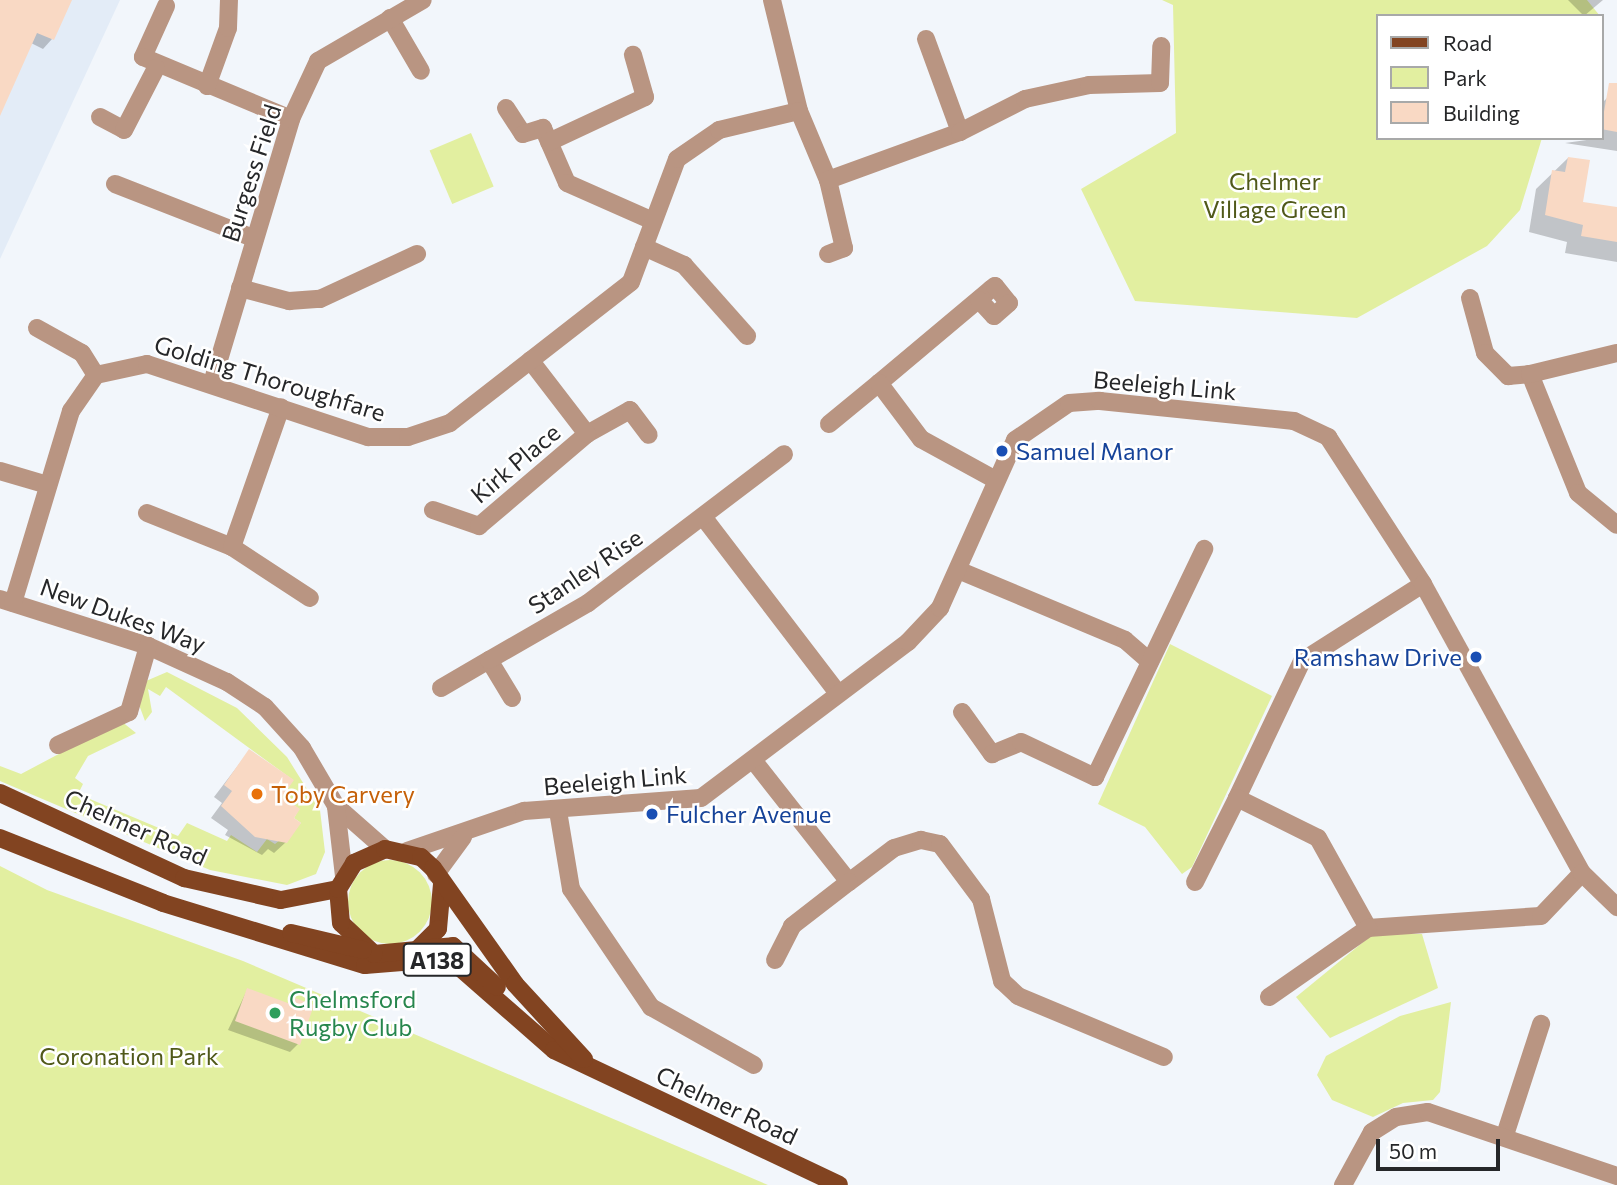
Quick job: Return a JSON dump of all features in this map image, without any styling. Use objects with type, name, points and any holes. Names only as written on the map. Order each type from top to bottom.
[{"type":"main road","name":"Chelmer Road","points":[[0,793],[184,878],[281,900],[341,883]]},
{"type":"main road","name":"Chelmer Road","points":[[0,838],[105,882],[365,965],[443,960],[528,1029],[594,1069],[839,1185]]},
{"type":"main road","points":[[341,883],[368,853],[385,849],[407,850]]},
{"type":"main road","name":"Chelmer Road","points":[[407,850],[439,879],[515,984],[594,1069]]},
{"type":"main road","name":"A138","points":[[417,950],[443,914],[439,879]]},
{"type":"main road","name":"A138","points":[[341,883],[341,923],[374,954]]},
{"type":"main road","name":"Chelmer Road","points":[[250,928],[374,954],[417,950],[436,943],[468,955],[528,1029]]},
{"type":"street","points":[[207,86],[228,28],[229,0]]},
{"type":"street","name":"Burgess Field","points":[[212,383],[291,119],[318,61],[398,9],[423,0]]},
{"type":"street","points":[[772,0],[799,111],[828,180],[844,248],[828,254]]},
{"type":"street","points":[[166,6],[143,57],[156,68],[291,119]]},
{"type":"street","points":[[398,9],[421,71]]},
{"type":"street","points":[[926,40],[960,132]]},
{"type":"street","points":[[828,180],[960,132],[1025,99],[1089,85],[1160,83],[1161,46]]},
{"type":"street","points":[[549,142],[645,97],[633,55]]},
{"type":"street","points":[[100,117],[124,130],[156,68]]},
{"type":"street","points":[[506,108],[523,134],[543,128],[567,183],[653,221]]},
{"type":"street","name":"Golding Thoroughfare","points":[[96,375],[147,364],[212,383],[368,437],[408,437],[450,423],[631,282],[677,159],[719,130],[799,111]]},
{"type":"street","points":[[115,184],[255,239]]},
{"type":"street","points":[[644,247],[684,265],[747,336]]},
{"type":"street","points":[[240,288],[289,301],[320,299],[417,254]]},
{"type":"street","points":[[1470,298],[1485,353],[1497,369],[1508,376],[1530,374],[1617,353]]},
{"type":"street","points":[[829,424],[979,300]]},
{"type":"street","points":[[6,601],[48,485],[71,411],[96,375],[82,353],[37,328]]},
{"type":"street","name":"Kirk Place","points":[[530,360],[587,434]]},
{"type":"street","points":[[1530,374],[1578,493],[1617,525]]},
{"type":"street","points":[[879,383],[921,439],[996,480]]},
{"type":"street","name":"Beeleigh Link","points":[[407,850],[466,834],[524,811],[558,811],[701,798],[908,642],[940,608],[1015,440],[1069,403],[1294,421],[1328,438],[1347,457],[1423,584],[1583,873],[1617,907]]},
{"type":"street","points":[[232,547],[281,407]]},
{"type":"street","name":"Kirk Place","points":[[433,510],[478,526],[587,434],[630,410],[649,435]]},
{"type":"street","name":"Stanley Rise","points":[[441,688],[587,603],[704,518],[784,454]]},
{"type":"street","points":[[0,471],[48,485]]},
{"type":"street","points":[[147,513],[232,547],[310,598]]},
{"type":"street","points":[[704,518],[838,693]]},
{"type":"street","points":[[962,712],[992,754],[1021,742],[1095,777],[1204,549]]},
{"type":"street","points":[[958,570],[1125,640],[1150,662]]},
{"type":"street","points":[[1195,882],[1302,660],[1423,584]]},
{"type":"street","name":"New Dukes Way","points":[[6,601],[148,646],[265,708],[302,748],[336,806],[385,849]]},
{"type":"street","points":[[58,745],[129,712],[148,646]]},
{"type":"street","points":[[489,660],[512,698]]},
{"type":"street","points":[[753,760],[849,882]]},
{"type":"street","points":[[1237,798],[1318,838],[1367,928]]},
{"type":"street","name":"New Dukes Way","points":[[336,806],[341,883]]},
{"type":"street","points":[[558,811],[571,889],[650,1007],[754,1065]]},
{"type":"street","points":[[439,879],[466,834]]},
{"type":"street","points":[[775,960],[792,926],[894,848],[921,840],[940,844],[981,899],[1002,981],[1018,996],[1164,1058]]},
{"type":"street","points":[[1269,998],[1367,928],[1541,916],[1583,873]]},
{"type":"street","points":[[1505,1135],[1541,1024]]},
{"type":"street","points":[[1343,1185],[1372,1132],[1396,1117],[1437,1113],[1617,1176]]},
{"type":"shaded area","points":[[0,0],[120,0],[0,259]]},
{"type":"green space","name":"Chelmer Village Green","points":[[1162,0],[1587,0],[1598,14],[1376,14],[1376,140],[1541,140],[1520,210],[1487,246],[1357,318],[1135,301],[1081,189],[1176,133],[1173,5]]},
{"type":"green space","points":[[471,133],[494,186],[452,204],[430,151]]},
{"type":"green space","points":[[1170,644],[1272,696],[1192,867],[1182,874],[1145,827],[1098,804]]},
{"type":"green space","points":[[167,672],[237,708],[287,757],[320,810],[325,852],[316,874],[287,885],[210,870],[0,781],[0,766],[21,774],[121,721],[136,733],[88,756],[75,778],[83,784],[78,794],[178,836],[187,823],[227,841],[231,835],[257,852],[267,839],[275,844],[301,823],[294,818],[299,809],[282,797],[293,780],[166,687],[160,696],[148,689],[152,712],[145,721],[138,702],[146,681]]},
{"type":"green space","points":[[390,860],[406,863],[420,872],[429,886],[432,902],[429,918],[420,932],[406,941],[390,944],[374,941],[360,932],[351,918],[348,902],[351,886],[360,872],[374,863]]},
{"type":"green space","name":"Coronation Park","points":[[0,866],[47,890],[243,961],[768,1185],[0,1185]]},
{"type":"green space","points":[[1373,934],[1422,934],[1438,988],[1330,1038],[1296,997]]},
{"type":"green space","points":[[1451,1002],[1440,1092],[1433,1100],[1403,1103],[1373,1117],[1332,1100],[1317,1075],[1326,1056],[1400,1016]]},
{"type":"building","points":[[0,0],[72,0],[54,40],[37,33],[0,116]]},
{"type":"building","points":[[1609,83],[1617,83],[1617,132],[1603,129]]},
{"type":"building","points":[[1568,157],[1590,160],[1583,202],[1617,207],[1617,242],[1581,236],[1583,225],[1545,215],[1552,170],[1565,172]]},
{"type":"building","name":"Toby Carvery","points":[[249,749],[294,780],[282,797],[300,809],[294,818],[301,823],[287,843],[255,837],[221,806],[232,791],[224,785]]},
{"type":"building","name":"Chelmsford Rugby Club","points":[[247,988],[293,1005],[295,998],[314,1005],[300,1045],[235,1021]]},
{"type":"place","name":"Samuel Manor","points":[[1002,451]]},
{"type":"place","name":"Ramshaw Drive","points":[[1476,657]]},
{"type":"place","name":"Toby Carvery","points":[[257,794]]},
{"type":"place","name":"Fulcher Avenue","points":[[652,814]]},
{"type":"place","name":"Chelmsford Rugby Club","points":[[275,1013]]}]
